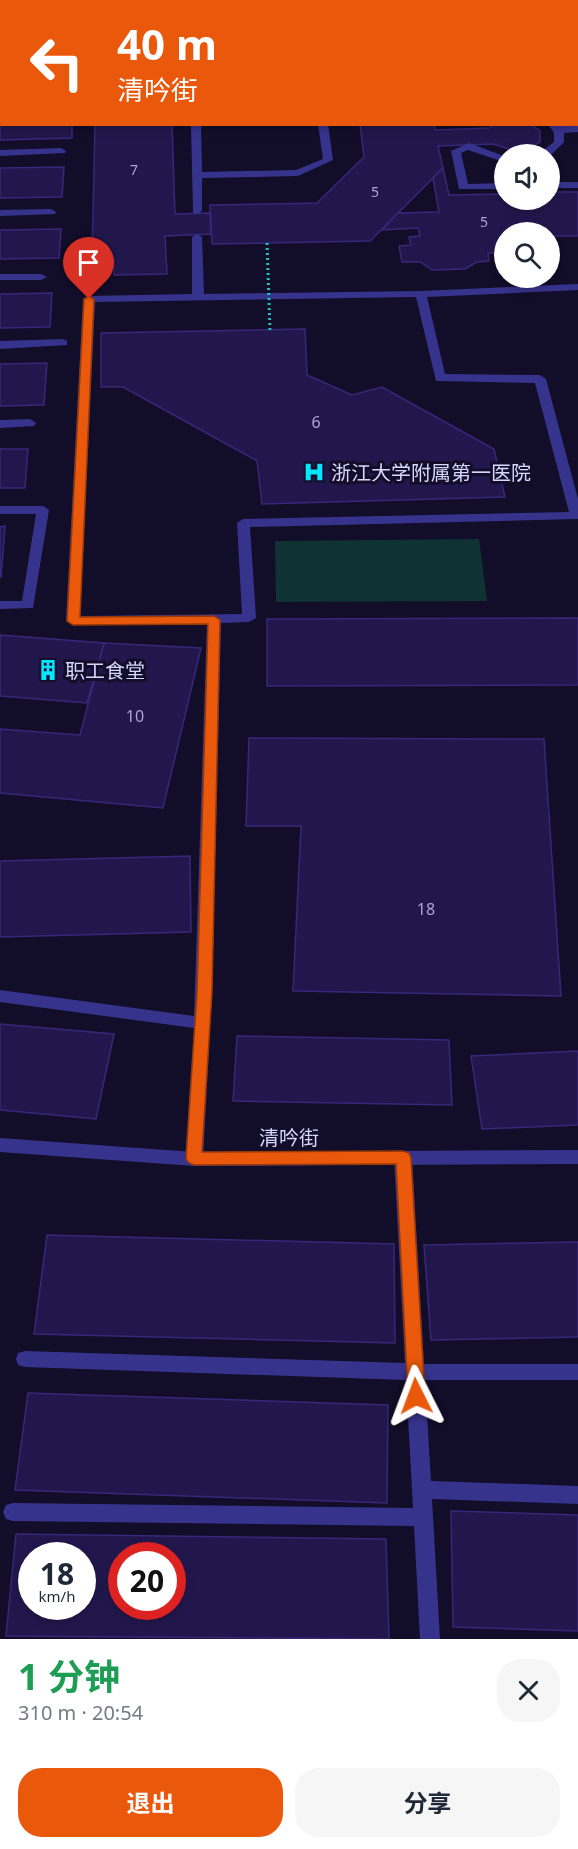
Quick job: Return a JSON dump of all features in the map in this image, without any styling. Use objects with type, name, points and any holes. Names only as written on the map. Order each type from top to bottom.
[{"type":"street","points":[[196,126],[197,211]]},
{"type":"street","points":[[197,175],[298,173],[328,160],[323,126]]},
{"type":"street","points":[[558,144],[561,138],[556,127],[578,127]]},
{"type":"street","points":[[494,157],[478,153],[469,146],[456,151],[463,187],[494,186]]},
{"type":"street","points":[[0,153],[61,151]]},
{"type":"street","points":[[560,185],[578,185]]},
{"type":"street","points":[[0,213],[51,212]]},
{"type":"street","points":[[197,237],[198,297]]},
{"type":"street","points":[[0,277],[41,277]]},
{"type":"street","points":[[421,294],[440,378],[540,379],[576,516],[243,523],[249,618],[73,621],[89,299],[421,294],[578,287]]},
{"type":"street","points":[[0,345],[63,343]]},
{"type":"street","points":[[0,424],[30,423]]},
{"type":"street","points":[[0,510],[43,510],[28,605],[0,605]]},
{"type":"street","points":[[194,1159],[202,1023],[214,620]]},
{"type":"street","points":[[0,996],[202,1023]]},
{"type":"street","name":"清吟街","points":[[0,1146],[194,1159],[578,1157]]},
{"type":"street","points":[[403,1158],[430,1639]]},
{"type":"street","points":[[25,1359],[415,1372],[578,1372]]},
{"type":"street","points":[[422,1490],[578,1496]]},
{"type":"street","points":[[13,1512],[423,1517]]},
{"type":"path","points":[[267,243],[270,330]]},
{"type":"green space","points":[[479,539],[487,601],[276,602],[275,541]]},
{"type":"building","points":[[0,126],[72,126],[72,138],[0,140]]},
{"type":"building","points":[[95,126],[172,126],[175,214],[210,213],[211,234],[165,236],[167,274],[114,275],[114,258],[92,259]]},
{"type":"building","points":[[360,126],[434,126],[435,130],[533,126],[540,131],[540,142],[537,144],[438,146],[443,168],[370,241],[212,244],[210,205],[317,203],[364,157]]},
{"type":"building","points":[[64,167],[62,197],[0,198],[0,168]]},
{"type":"building","points":[[443,168],[449,195],[494,194],[494,210],[560,210],[560,192],[578,192],[578,236],[560,236],[560,222],[494,222],[494,253],[488,253],[489,261],[477,262],[465,269],[432,270],[420,262],[402,262],[399,246],[411,245],[409,237],[420,236],[418,228],[382,230],[398,213],[439,212],[433,178]]},
{"type":"building","points":[[61,229],[59,258],[0,259],[0,230]]},
{"type":"building","points":[[52,293],[50,327],[0,328],[0,294]]},
{"type":"building","points":[[305,329],[307,375],[352,395],[382,387],[494,449],[505,497],[262,504],[257,461],[123,387],[101,387],[101,333]]},
{"type":"building","points":[[47,363],[44,405],[0,406],[0,364]]},
{"type":"building","points":[[0,449],[28,449],[25,488],[0,488]]},
{"type":"building","points":[[5,526],[1,577],[0,577],[0,527]]},
{"type":"building","points":[[578,618],[578,685],[267,686],[267,619]]},
{"type":"building","name":"职工食堂","points":[[0,635],[104,643],[87,703],[0,696]]},
{"type":"building","points":[[104,643],[201,648],[163,808],[0,793],[0,729],[80,735]]},
{"type":"building","points":[[249,738],[544,739],[561,996],[293,991],[301,826],[246,826]]},
{"type":"building","points":[[190,856],[191,932],[0,937],[0,861]]},
{"type":"building","points":[[0,1024],[114,1034],[96,1119],[0,1110]]},
{"type":"building","points":[[237,1036],[449,1040],[452,1105],[233,1101]]},
{"type":"building","points":[[578,1051],[578,1125],[482,1129],[471,1056]]},
{"type":"building","points":[[47,1235],[394,1244],[395,1343],[34,1334]]},
{"type":"building","points":[[578,1242],[578,1337],[431,1340],[424,1245]]},
{"type":"building","points":[[28,1393],[388,1405],[387,1503],[15,1490]]},
{"type":"building","points":[[451,1511],[578,1515],[578,1631],[453,1627]]},
{"type":"building","points":[[16,1534],[386,1539],[389,1639],[6,1636]]},
{"type":"place","name":"浙江大学附属第一医院","points":[[314,472]]},
{"type":"place","name":"职工食堂","points":[[48,670]]},
{"type":"route","points":[[89,299],[73,621],[214,620],[204,992],[194,1159],[403,1158],[416,1396]]}]
